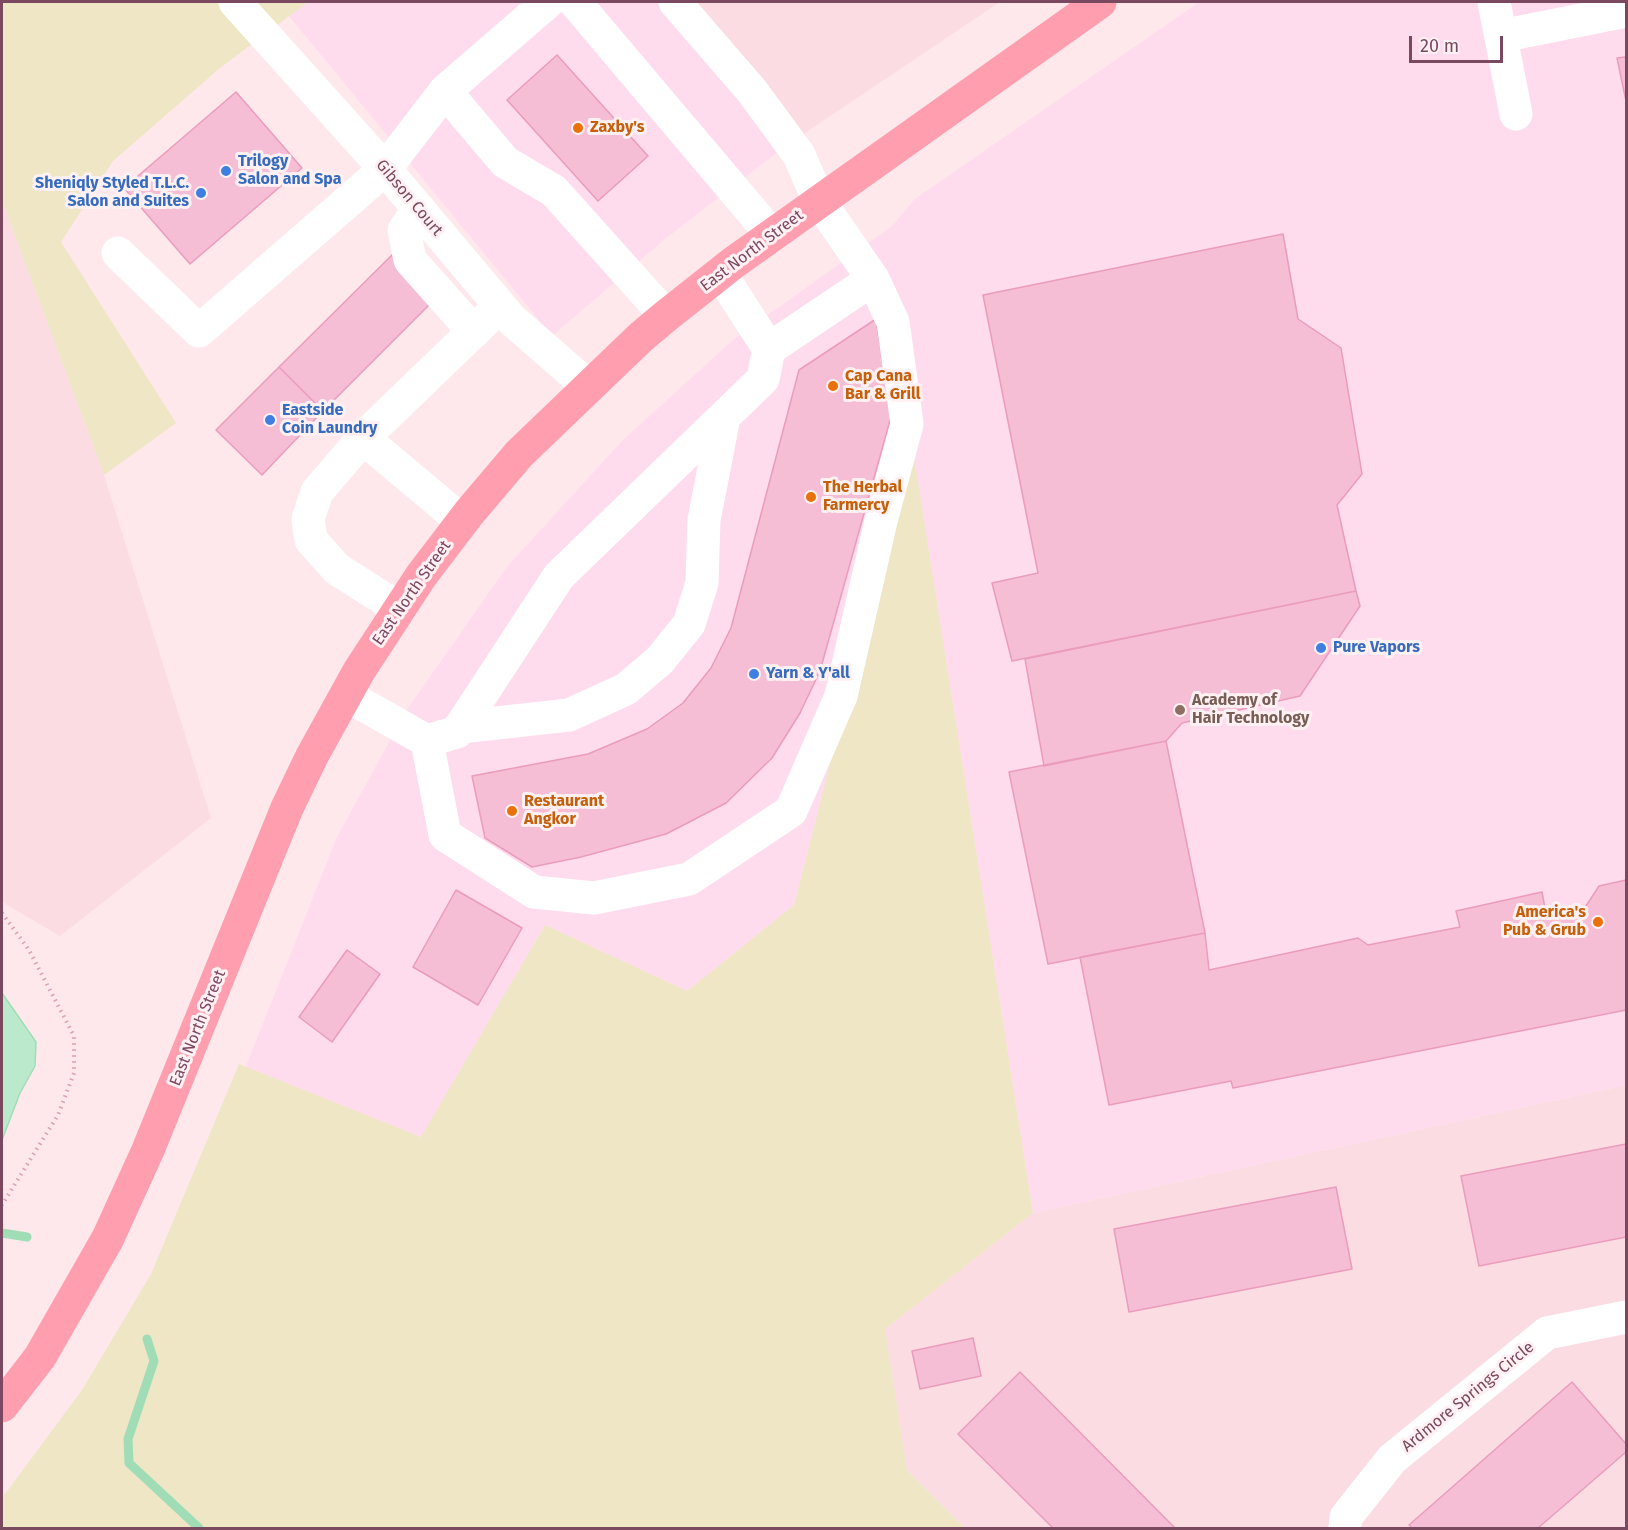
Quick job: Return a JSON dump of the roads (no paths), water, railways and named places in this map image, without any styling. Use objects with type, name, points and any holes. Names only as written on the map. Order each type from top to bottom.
[{"type":"main road","name":"East North Street","points":[[2,1406],[40,1357],[108,1238],[148,1150],[287,808],[346,695],[400,609],[462,521],[519,454],[666,316],[772,235],[1100,2]]},
{"type":"street","name":"Gibson Court","points":[[235,2],[385,169],[512,320],[589,387]]},
{"type":"street","points":[[118,254],[199,332],[385,169],[445,91],[548,2]]},
{"type":"street","points":[[575,2],[772,235]]},
{"type":"street","points":[[427,741],[445,835],[534,892],[594,898],[689,879],[791,811],[841,696],[881,521],[907,424],[893,322],[873,279],[819,201],[799,155],[752,91],[675,2]]},
{"type":"street","points":[[1494,2],[1516,114]]},
{"type":"street","points":[[1501,36],[1626,11]]},
{"type":"street","points":[[445,91],[505,162],[554,191],[666,316]]},
{"type":"street","points":[[419,209],[404,230],[410,260],[474,332]]},
{"type":"street","points":[[346,695],[427,741],[457,732],[559,576],[763,379],[769,349],[720,273]]},
{"type":"street","points":[[769,349],[873,279]]},
{"type":"street","points":[[400,609],[337,569],[311,540],[308,519],[317,492],[363,438],[500,306]]},
{"type":"street","points":[[460,727],[569,715],[626,689],[660,660],[689,624],[702,583],[704,520],[724,417]]},
{"type":"street","points":[[363,438],[462,521]]},
{"type":"street","name":"Ardmore Springs Circle","points":[[1345,1528],[1346,1517],[1392,1459],[1547,1333],[1626,1317]]},
{"type":"waterway","points":[[2,1233],[27,1237]]},
{"type":"waterway","points":[[147,1339],[154,1361],[128,1439],[129,1463],[199,1528]]},
{"type":"place","name":"Zaxby's","points":[[578,128]]},
{"type":"place","name":"Trilogy Salon and Spa","points":[[226,171]]},
{"type":"place","name":"Sheniqly Styled T.L.C. Salon and Suites","points":[[201,193]]},
{"type":"place","name":"Cap Cana Bar & Grill","points":[[833,386]]},
{"type":"place","name":"Eastside Coin Laundry","points":[[270,420]]},
{"type":"place","name":"The Herbal Farmercy","points":[[811,497]]},
{"type":"place","name":"Pure Vapors","points":[[1321,648]]},
{"type":"place","name":"Yarn & Y'all","points":[[754,674]]},
{"type":"place","name":"Academy of Hair Technology","points":[[1180,710]]},
{"type":"place","name":"Restaurant Angkor","points":[[512,811]]},
{"type":"place","name":"America's Pub & Grub","points":[[1598,922]]}]
